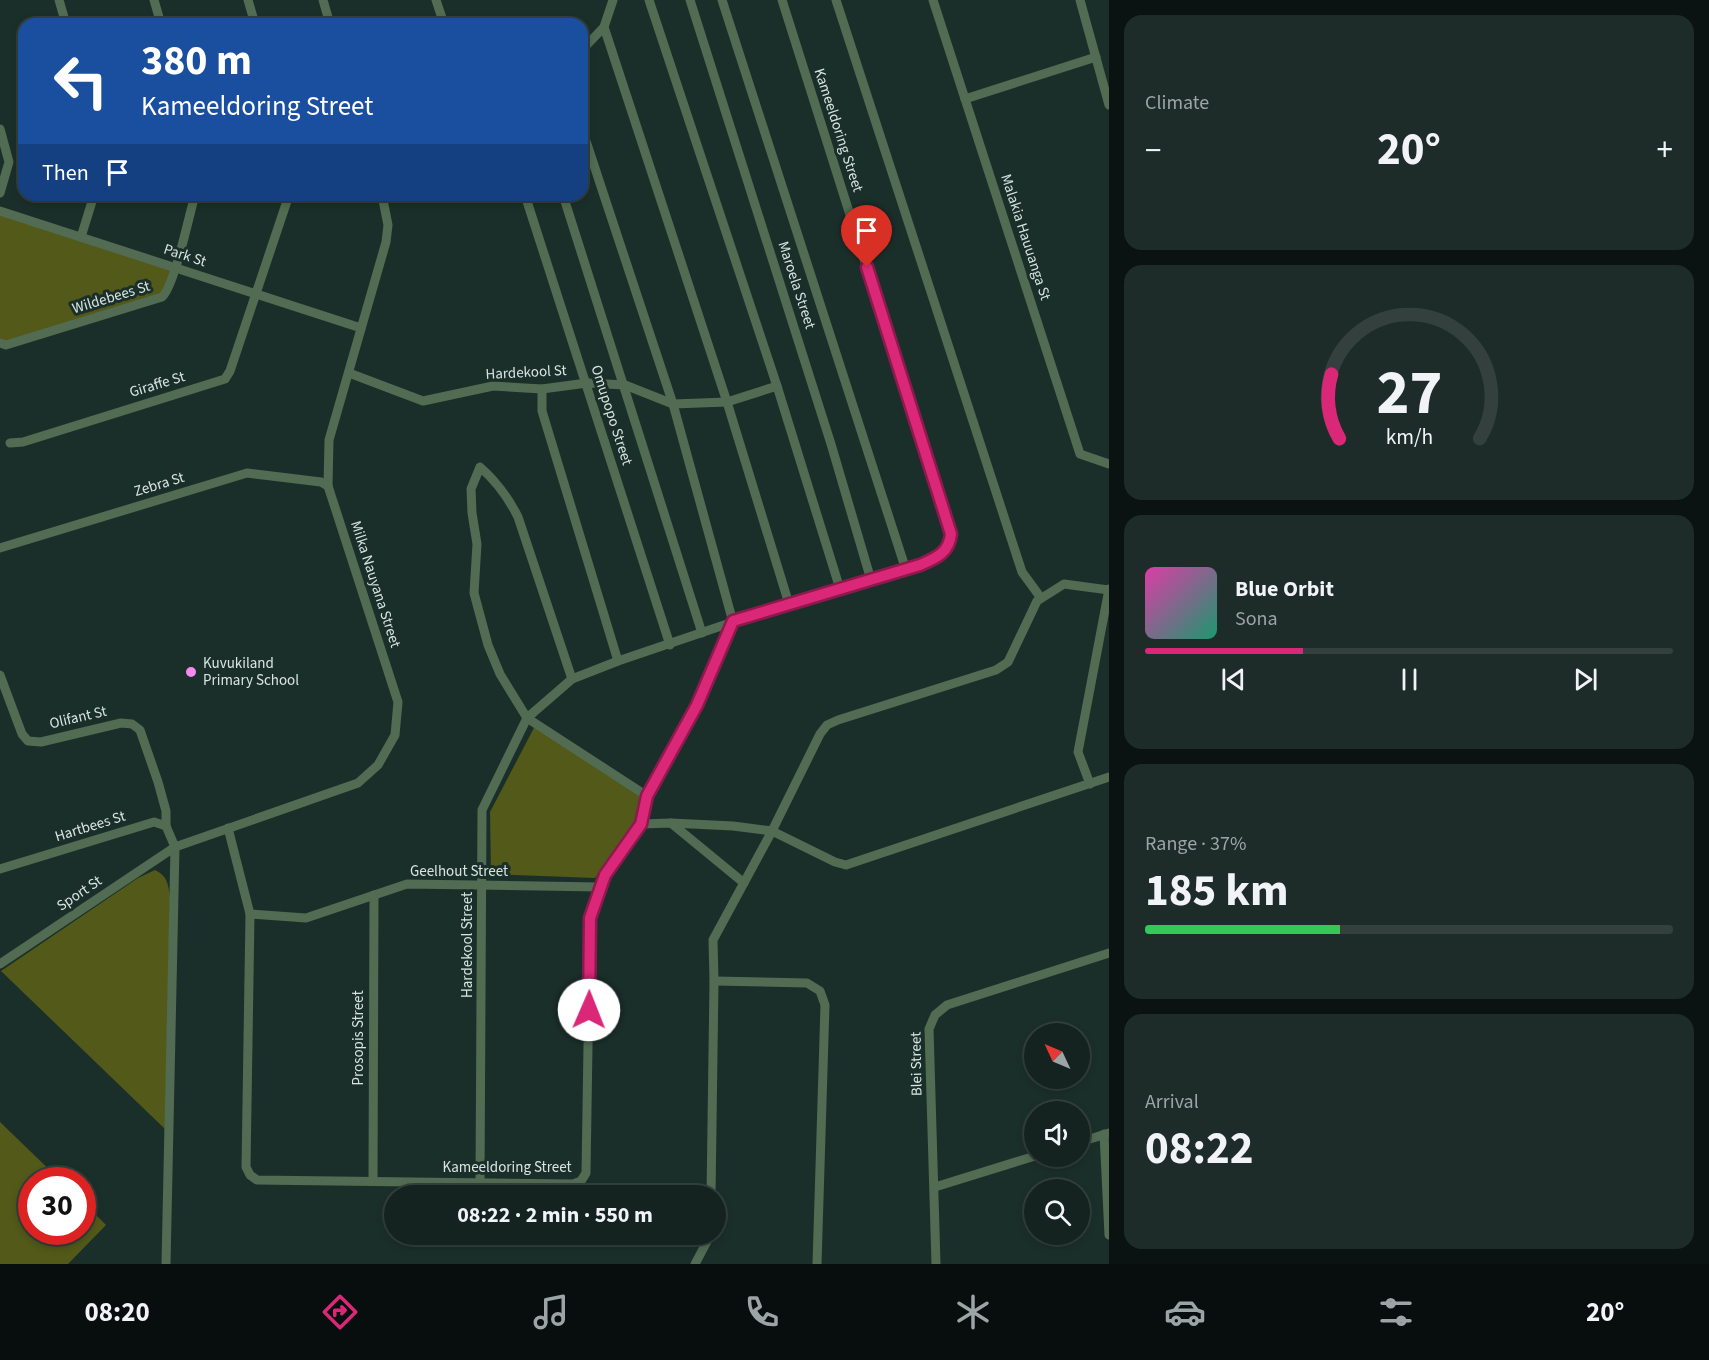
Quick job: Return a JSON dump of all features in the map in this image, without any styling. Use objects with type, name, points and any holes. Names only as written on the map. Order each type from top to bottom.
[{"type":"street","points":[[59,0],[64,18]]},
{"type":"street","points":[[154,0],[159,18]]},
{"type":"street","points":[[248,0],[253,18]]},
{"type":"street","points":[[323,0],[328,18]]},
{"type":"street","points":[[436,0],[442,18]]},
{"type":"street","points":[[588,44],[604,27],[613,0]]},
{"type":"street","points":[[648,0],[777,386],[840,589]]},
{"type":"street","name":"Maroela Street","points":[[690,0],[872,580]]},
{"type":"street","points":[[722,0],[906,570]]},
{"type":"street","name":"Kameeldoring Street","points":[[228,828],[250,914],[246,1167],[250,1175],[257,1180],[573,1184],[581,1180],[586,1173],[590,918],[605,875],[641,824],[647,796],[697,705],[733,621],[906,570],[933,560],[946,551],[950,544],[951,534],[783,0]]},
{"type":"street","points":[[836,0],[1022,572],[1041,598]]},
{"type":"street","name":"Malakia Hauuanga St","points":[[933,0],[1080,454],[1109,464]]},
{"type":"street","points":[[1080,0],[1109,105]]},
{"type":"street","points":[[604,27],[727,402],[789,604]]},
{"type":"street","points":[[965,99],[1096,57]]},
{"type":"street","points":[[0,129],[9,162],[0,193]]},
{"type":"street","points":[[527,718],[572,679],[733,621],[673,404],[588,147]]},
{"type":"street","points":[[81,237],[92,201]]},
{"type":"street","name":"Wildebees St","points":[[0,343],[6,345],[162,297],[166,294],[175,268],[193,201]]},
{"type":"street","points":[[255,294],[288,201]]},
{"type":"street","name":"Milka Nauyana Street","points":[[175,847],[358,783],[378,765],[395,735],[398,702],[328,486],[328,440],[386,242],[388,225],[384,201]]},
{"type":"street","name":"Omupopo Street","points":[[527,201],[670,645]]},
{"type":"street","points":[[565,201],[702,633]]},
{"type":"street","name":"Park St","points":[[0,211],[361,328]]},
{"type":"street","name":"Giraffe St","points":[[10,443],[23,442],[225,379],[230,371],[255,294]]},
{"type":"street","name":"Hardekool St","points":[[349,373],[423,401],[493,386],[542,389],[587,383],[625,386],[673,404],[727,402],[777,386]]},
{"type":"street","points":[[542,389],[542,411],[618,661]]},
{"type":"street","points":[[572,679],[518,517],[507,495],[480,467],[471,489],[477,544],[474,593],[488,645],[500,674],[527,718],[647,796]]},
{"type":"street","name":"Zebra St","points":[[0,548],[247,473],[321,482],[328,486]]},
{"type":"street","points":[[711,1185],[713,940],[772,831],[820,734],[827,725],[996,670],[1008,662],[1037,601],[1064,584],[1109,590],[1078,752],[1090,784]]},
{"type":"street","name":"Olifant St","points":[[0,675],[21,734],[28,741],[41,742],[121,723],[132,724],[140,730],[166,811],[166,826]]},
{"type":"street","name":"Hardekool Street","points":[[480,1183],[482,810],[527,718]]},
{"type":"street","points":[[641,824],[671,822],[772,831],[846,865],[1109,777]]},
{"type":"street","name":"Hartbees St","points":[[0,869],[154,822],[166,826]]},
{"type":"street","points":[[671,822],[744,882]]},
{"type":"street","points":[[166,826],[175,847],[166,1264]]},
{"type":"street","name":"Sport St","points":[[0,964],[175,847]]},
{"type":"street","name":"Geelhout Street","points":[[250,914],[306,918],[407,884],[600,887]]},
{"type":"street","name":"Prosopis Street","points":[[373,1181],[374,895]]},
{"type":"street","name":"Blei Street","points":[[936,1264],[929,1029],[935,1015],[947,1005],[1109,953]]},
{"type":"street","points":[[714,981],[807,983],[820,991],[825,1005],[817,1264]]},
{"type":"street","points":[[1090,1139],[1107,1133],[1109,1235]]},
{"type":"street","points":[[935,1187],[1024,1159]]},
{"type":"street","points":[[695,1264],[705,1245]]},
{"type":"green space","points":[[0,211],[175,268],[166,293],[0,343]]},
{"type":"green space","points":[[536,724],[641,792],[637,820],[595,878],[491,874],[490,812]]},
{"type":"green space","points":[[155,870],[166,880],[170,896],[165,1129],[1,971],[138,878]]},
{"type":"green space","points":[[0,1122],[47,1167],[18,1167],[18,1245],[87,1245],[68,1264],[0,1264]]},
{"type":"green space","points":[[96,1215],[106,1225],[96,1235]]},
{"type":"place","name":"Kuvukiland Primary School","points":[[191,672]]},
{"type":"route","points":[[589,1010],[590,918],[605,875],[641,824],[647,796],[697,705],[733,621],[906,570],[933,560],[946,551],[950,544],[951,534],[867,267]]}]
